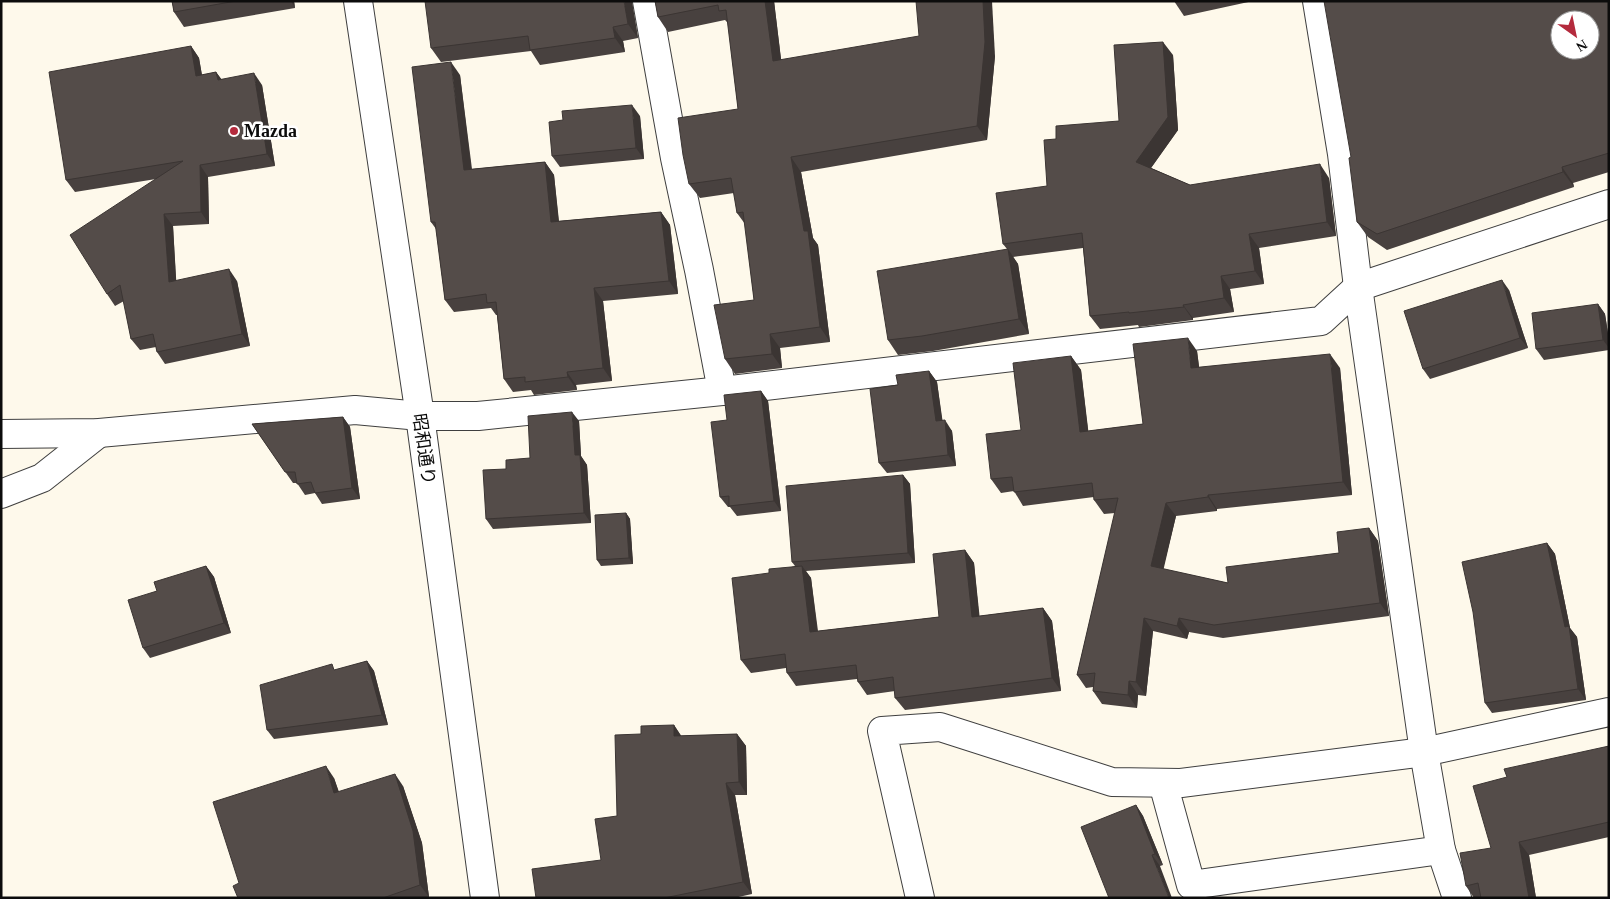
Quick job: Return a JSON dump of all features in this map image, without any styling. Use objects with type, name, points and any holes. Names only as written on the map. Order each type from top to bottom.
[{"type":"street","name":"昭和通り","points":[[358,1],[420,416],[485,898]]},
{"type":"street","points":[[647,1],[675,158],[700,270],[722,392]]},
{"type":"street","points":[[1317,1],[1342,154],[1358,287],[1424,752],[1440,850],[1457,898]]},
{"type":"street","points":[[1,434],[99,433],[355,410],[420,416],[478,416],[722,392],[1320,321],[1358,287],[1609,204]]},
{"type":"street","points":[[1,494],[42,478],[99,433]]},
{"type":"street","points":[[920,898],[882,731],[940,727],[1112,782],[1181,783],[1424,752],[1609,712]]},
{"type":"street","points":[[1163,782],[1191,885],[1440,850]]},
{"type":"building","points":[[172,1],[236,1],[174,12]]},
{"type":"building","points":[[425,1],[624,1],[628,24],[613,27],[615,38],[530,50],[528,36],[431,48]]},
{"type":"building","points":[[655,1],[765,1],[773,61],[919,36],[916,1],[983,1],[985,42],[977,126],[791,157],[804,231],[808,231],[820,327],[770,334],[772,354],[725,359],[714,305],[754,300],[743,212],[737,213],[731,178],[689,184],[678,118],[738,109],[726,10],[719,11],[718,5],[658,17]]},
{"type":"building","points":[[1324,1],[1609,1],[1609,153],[1562,167],[1563,172],[1377,234],[1357,222],[1349,158],[1351,157]]},
{"type":"building","points":[[1163,42],[1168,117],[1136,162],[1190,185],[1320,164],[1327,222],[1249,234],[1255,271],[1221,276],[1224,298],[1183,305],[1184,307],[1090,316],[1082,233],[1003,244],[996,193],[1047,186],[1044,140],[1056,139],[1056,126],[1119,121],[1114,45]]},
{"type":"building","points":[[191,46],[196,76],[216,72],[218,80],[254,73],[267,154],[200,165],[201,212],[164,214],[169,282],[229,269],[242,334],[157,352],[153,334],[131,339],[120,285],[107,294],[70,235],[183,161],[66,180],[49,72]]},
{"type":"building","points":[[451,62],[464,170],[545,162],[551,222],[661,212],[669,281],[594,288],[603,368],[567,372],[568,377],[525,382],[525,377],[504,379],[496,302],[487,303],[486,294],[445,300],[435,222],[431,222],[412,67]]},
{"type":"building","points":[[632,105],[636,148],[552,156],[549,122],[563,120],[562,111]]},
{"type":"building","points":[[1008,249],[1019,319],[888,340],[877,271]]},
{"type":"building","points":[[1502,280],[1520,338],[1423,369],[1404,311]]},
{"type":"building","points":[[1598,304],[1603,340],[1536,349],[1532,313]]},
{"type":"building","points":[[1188,338],[1191,368],[1330,354],[1343,482],[1208,495],[1208,497],[1166,503],[1151,566],[1228,583],[1226,567],[1339,553],[1337,532],[1369,528],[1380,603],[1214,625],[1179,618],[1177,626],[1144,618],[1136,682],[1129,681],[1128,695],[1093,691],[1095,673],[1077,675],[1118,498],[1094,500],[1092,483],[1014,492],[1012,477],[991,479],[986,434],[1021,430],[1013,363],[1071,356],[1080,432],[1143,424],[1133,344]]},
{"type":"building","points":[[929,371],[936,421],[945,420],[948,455],[879,463],[870,389],[898,385],[896,375]]},
{"type":"building","points":[[761,391],[774,501],[729,506],[729,496],[720,497],[711,422],[727,420],[724,395]]},
{"type":"building","points":[[572,412],[575,455],[580,455],[584,513],[486,519],[483,470],[506,469],[506,460],[530,458],[528,416]]},
{"type":"building","points":[[343,417],[352,488],[315,493],[311,482],[297,484],[295,472],[285,472],[252,424]]},
{"type":"building","points":[[903,475],[908,553],[792,562],[786,486]]},
{"type":"building","points":[[626,513],[629,558],[597,560],[595,515]]},
{"type":"building","points":[[1547,543],[1565,627],[1569,626],[1578,689],[1485,703],[1473,612],[1462,562]]},
{"type":"building","points":[[965,550],[972,617],[1043,608],[1052,678],[895,698],[893,677],[858,682],[856,665],[787,673],[785,654],[741,660],[732,578],[769,573],[769,569],[802,566],[810,632],[939,617],[933,554]]},
{"type":"building","points":[[206,566],[224,623],[143,648],[128,600],[157,591],[154,582]]},
{"type":"building","points":[[367,661],[382,715],[267,730],[260,685],[332,664],[334,670]]},
{"type":"building","points":[[674,725],[674,736],[737,734],[739,782],[726,783],[743,882],[664,898],[536,898],[532,869],[601,860],[595,819],[617,816],[615,735],[641,734],[641,726]]},
{"type":"building","points":[[1609,746],[1609,822],[1519,842],[1529,898],[1481,898],[1478,883],[1466,886],[1460,853],[1491,848],[1473,786],[1507,777],[1504,769]]},
{"type":"building","points":[[326,766],[334,793],[395,774],[413,831],[420,885],[383,898],[238,898],[233,886],[239,883],[213,802]]},
{"type":"building","points":[[1136,805],[1155,854],[1152,855],[1169,898],[1109,898],[1081,827]]},
{"type":"place","name":"Mazda","points":[[234,131]]}]
